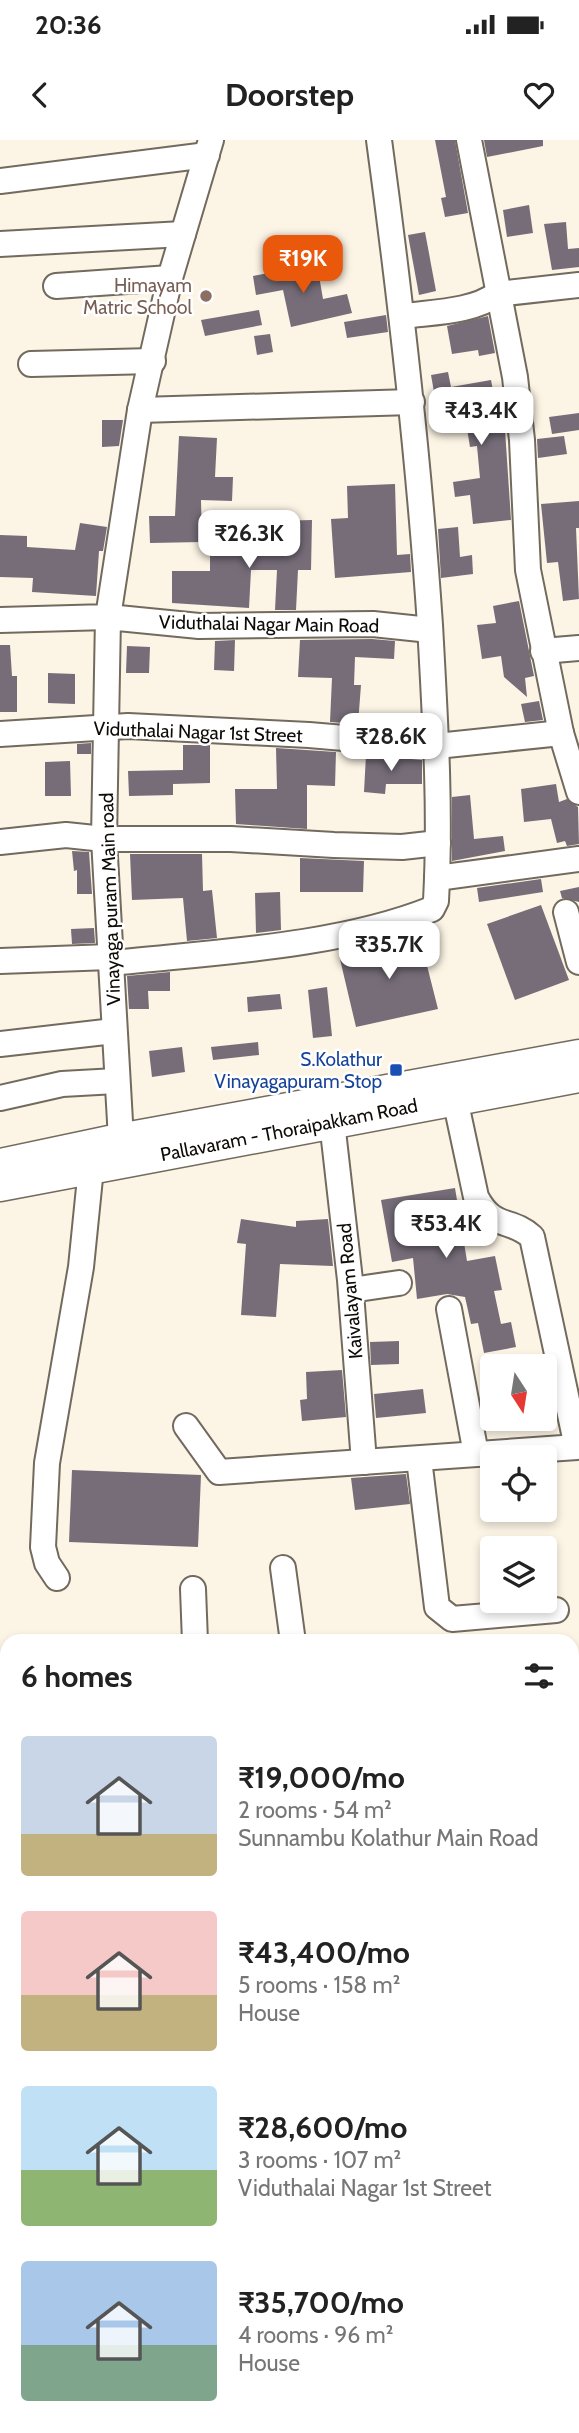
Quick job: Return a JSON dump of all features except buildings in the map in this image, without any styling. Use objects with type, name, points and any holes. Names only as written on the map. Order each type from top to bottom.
[{"type":"main road","name":"Pallavaram - Thoraipakkam Road","points":[[0,1186],[91,1168],[121,1150],[579,1055]]},
{"type":"main road","name":"Pallavaram - Thoraipakkam Road","points":[[0,1164],[332,1122],[579,1077]]},
{"type":"street","points":[[0,961],[111,960],[244,949],[394,924],[432,909],[436,901],[437,747],[430,630],[404,316],[379,140]]},
{"type":"street","points":[[470,140],[497,294],[515,377],[523,440],[528,570],[561,733],[579,792]]},
{"type":"street","points":[[0,181],[209,147]]},
{"type":"street","name":"Vinayaga puram Main road","points":[[121,1150],[104,839],[108,617],[140,410],[170,278],[209,147]]},
{"type":"street","points":[[0,244],[183,234]]},
{"type":"street","points":[[56,286],[170,278]]},
{"type":"street","points":[[404,316],[466,306],[488,300],[497,294],[579,285]]},
{"type":"street","points":[[31,364],[153,361]]},
{"type":"street","points":[[140,410],[412,402]]},
{"type":"street","name":"Viduthalai Nagar Main Road","points":[[0,620],[108,617],[200,626],[373,624],[430,630]]},
{"type":"street","points":[[543,651],[579,648]]},
{"type":"street","name":"Viduthalai Nagar 1st Street","points":[[0,734],[108,727],[309,735],[437,747],[561,733]]},
{"type":"street","points":[[0,842],[66,835],[104,839],[230,839],[402,846],[438,843]]},
{"type":"street","points":[[437,878],[579,859]]},
{"type":"street","points":[[566,912],[579,962]]},
{"type":"street","points":[[0,1044],[114,1031]]},
{"type":"street","points":[[0,1098],[62,1084],[116,1081]]},
{"type":"street","points":[[186,1426],[219,1472],[578,1447],[532,1237],[525,1230],[492,1220],[482,1209],[476,1197],[455,1099]]},
{"type":"street","name":"Kaivalayam Road","points":[[332,1122],[351,1290],[364,1462]]},
{"type":"street","points":[[57,1577],[47,1563],[43,1547],[47,1463],[81,1267],[91,1168]]},
{"type":"street","points":[[351,1290],[399,1283]]},
{"type":"street","points":[[449,1309],[476,1454]]},
{"type":"street","points":[[419,1459],[437,1606],[443,1615],[452,1619],[530,1613]]},
{"type":"street","points":[[283,1568],[292,1634]]},
{"type":"street","points":[[193,1589],[195,1634]]},
{"type":"place","name":"Himayam Matric School","points":[[206,296]]},
{"type":"place","name":"S.Kolathur Vinayagapuram Stop","points":[[396,1070]]}]
